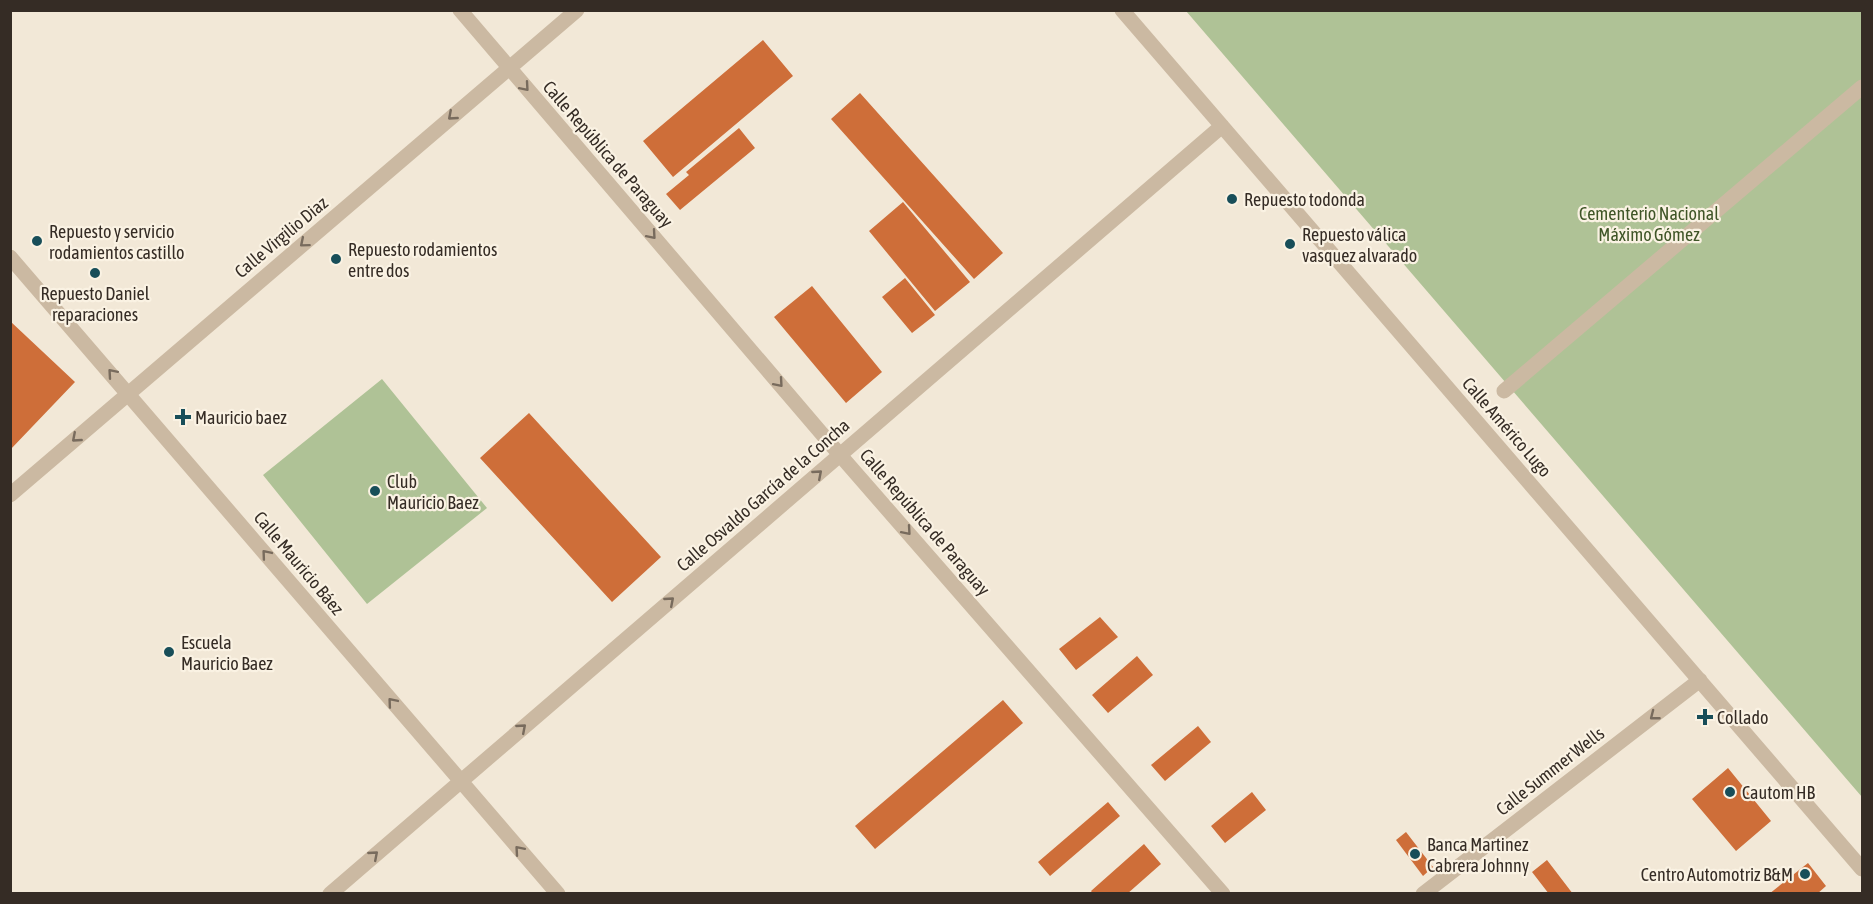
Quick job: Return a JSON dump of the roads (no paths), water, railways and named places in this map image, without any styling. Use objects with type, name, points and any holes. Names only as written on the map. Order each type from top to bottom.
[{"type":"street","name":"Calle República de Paraguay","points":[[460,10],[840,455],[1223,894]]},
{"type":"street","name":"Calle Virgilio Diaz","points":[[10,495],[577,10]]},
{"type":"street","name":"Calle Américo Lugo","points":[[1122,10],[1863,869]]},
{"type":"street","points":[[1504,391],[1863,87]]},
{"type":"street","name":"Calle Osvaldo García de la Concha","points":[[330,894],[1222,126]]},
{"type":"street","name":"Calle Mauricio Báez","points":[[10,257],[558,894]]},
{"type":"street","name":"Calle Summer Wells","points":[[1423,894],[1700,680]]},
{"type":"place","name":"Repuesto todonda","points":[[1232,199]]},
{"type":"place","name":"Repuesto y servicio rodamientos castillo","points":[[37,241]]},
{"type":"place","name":"Repuesto válica vasquez alvarado","points":[[1290,244]]},
{"type":"place","name":"Repuesto rodamientos entre dos","points":[[336,259]]},
{"type":"place","name":"Repuesto Daniel reparaciones","points":[[95,273]]},
{"type":"place","name":"Mauricio baez","points":[[183,417]]},
{"type":"place","name":"Club Mauricio Baez","points":[[375,491]]},
{"type":"place","name":"Escuela Mauricio Baez","points":[[169,652]]},
{"type":"place","name":"Collado","points":[[1705,717]]},
{"type":"place","name":"Cautom HB","points":[[1730,792]]},
{"type":"place","name":"Banca Martinez Cabrera Johnny","points":[[1415,854]]},
{"type":"place","name":"Centro Automotriz B&M","points":[[1805,874]]},
{"type":"park label","name":"Cementerio Nacional Máximo Gómez","points":[[1649,223]]}]
